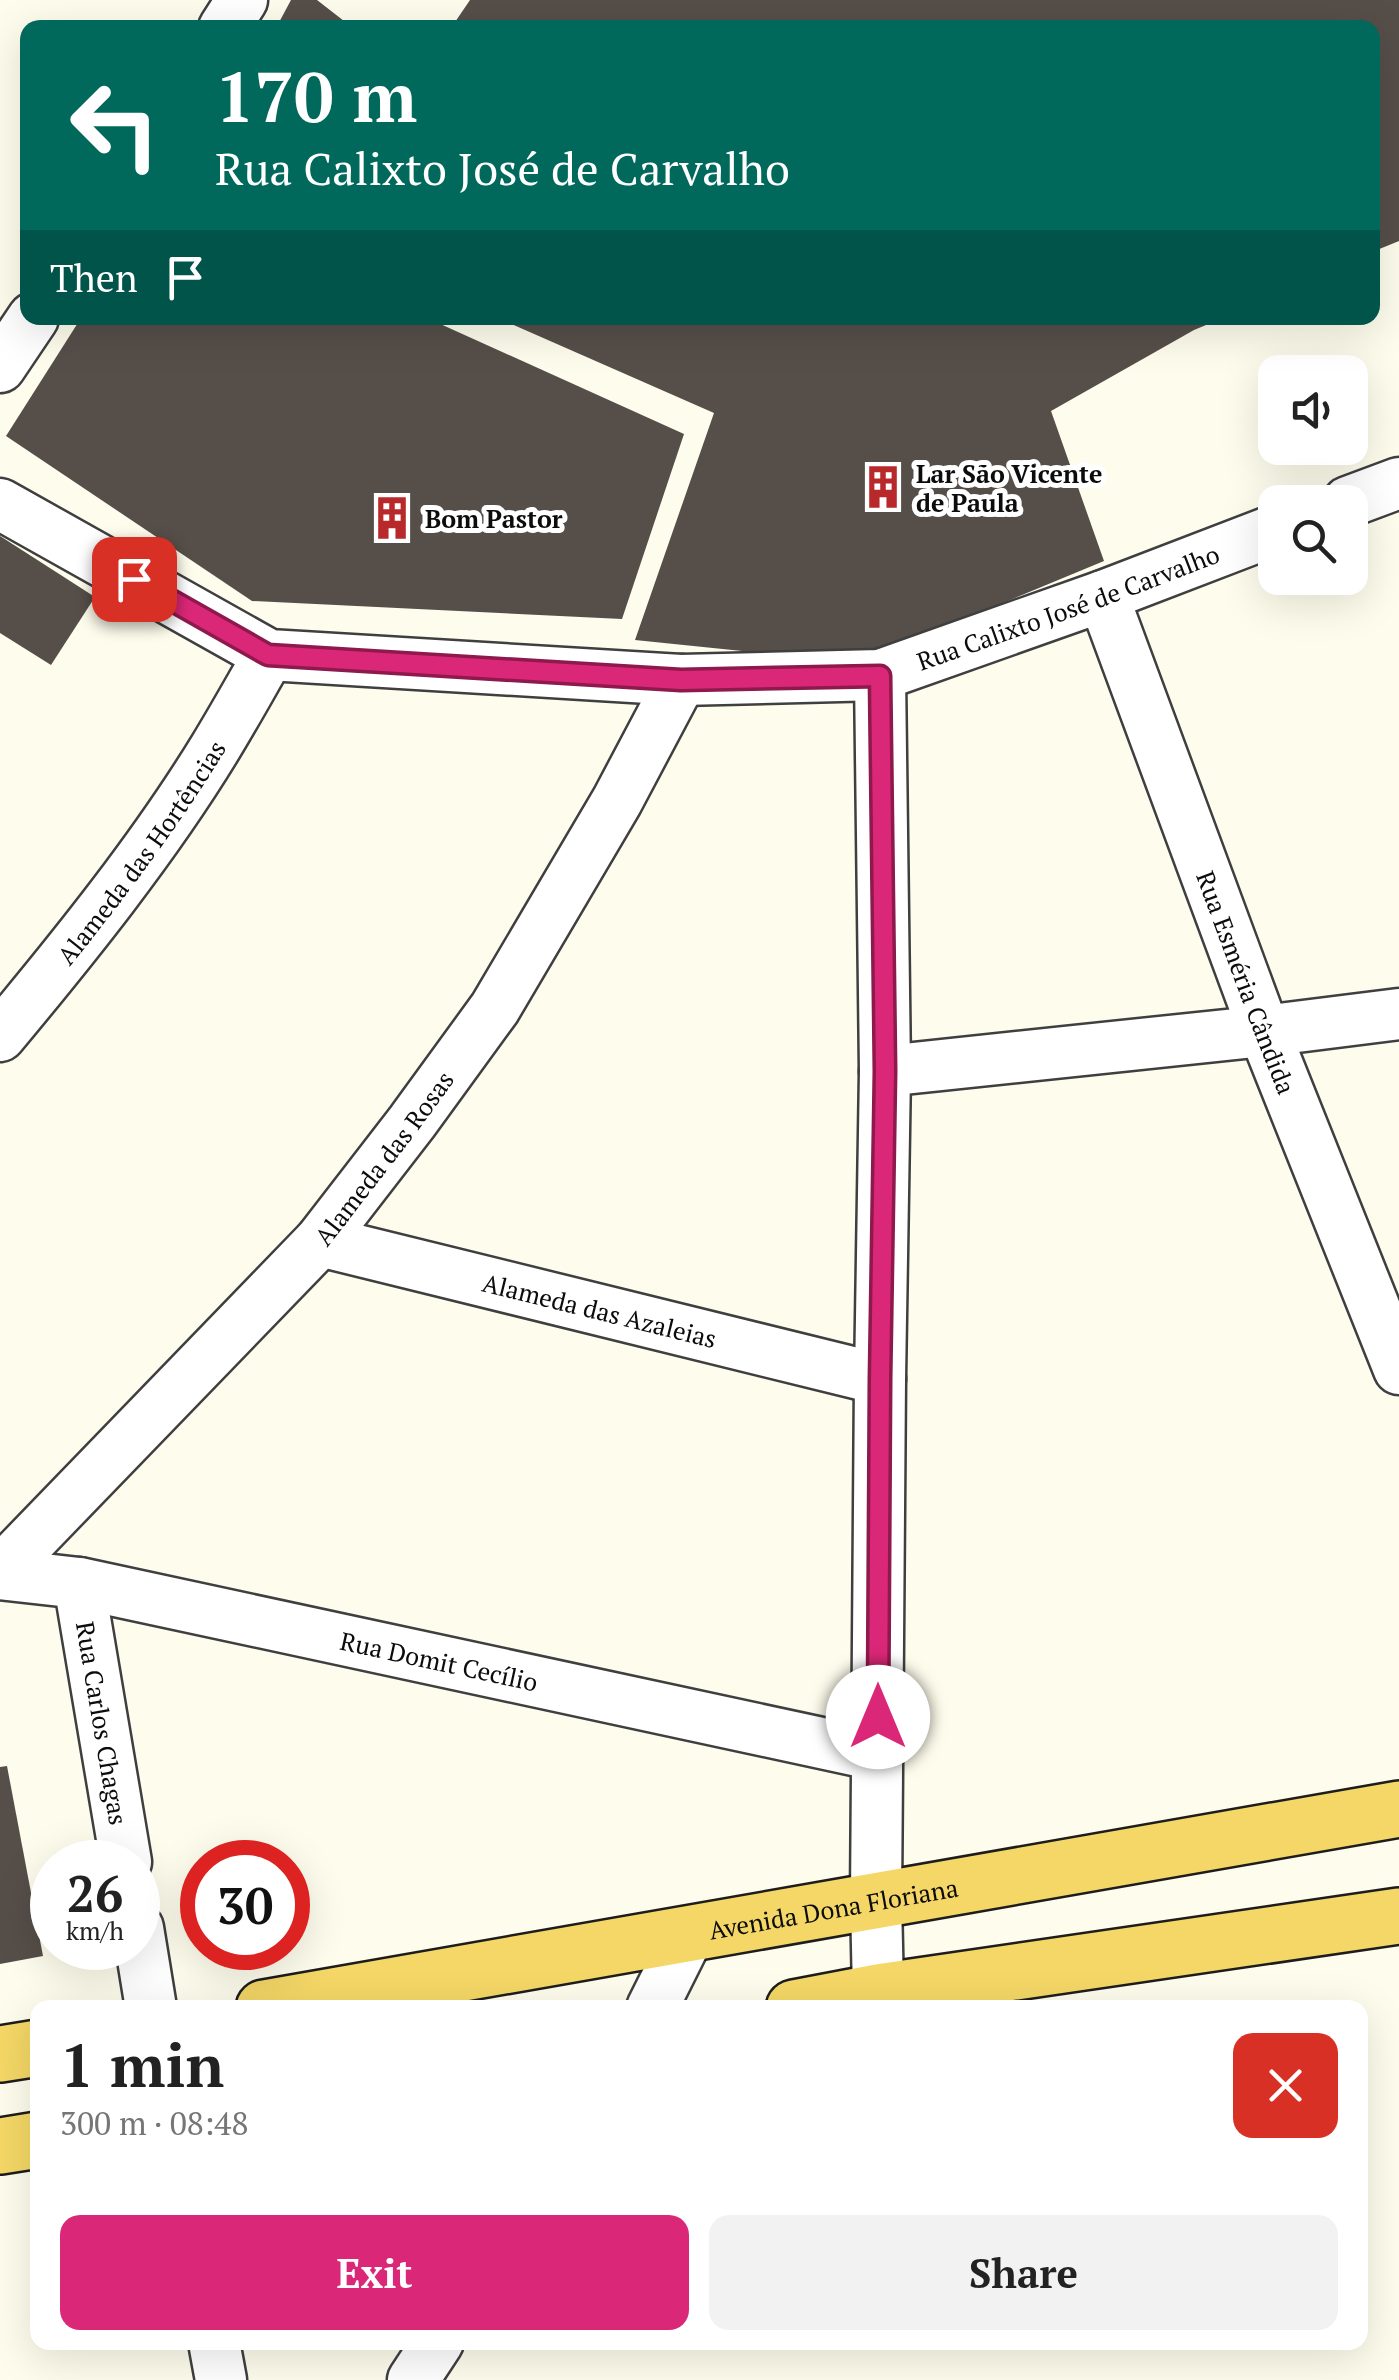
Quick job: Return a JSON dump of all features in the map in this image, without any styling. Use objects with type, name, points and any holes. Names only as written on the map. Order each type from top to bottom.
[{"type":"main road","name":"Avenida Dona Floriana","points":[[309,2000],[1399,1809]]},
{"type":"main road","points":[[836,2000],[1399,1916]]},
{"type":"main road","points":[[0,2054],[30,2049]]},
{"type":"main road","points":[[0,2146],[30,2141]]},
{"type":"street","points":[[0,367],[27,325]]},
{"type":"street","points":[[1368,495],[1399,483]]},
{"type":"street","name":"Rua Calixto José de Carvalho","points":[[0,504],[268,655],[681,680],[880,676],[1258,537]]},
{"type":"street","name":"Rua Esméria Cândida","points":[[1103,596],[1264,1031],[1399,1369]]},
{"type":"street","name":"Alameda das Hortências","points":[[0,1036],[160,831],[214,749],[268,655]]},
{"type":"street","points":[[878,1992],[885,1071],[880,676]]},
{"type":"street","name":"Alameda das Rosas","points":[[0,1573],[320,1242],[496,1008],[617,800],[681,680]]},
{"type":"street","points":[[885,1071],[1399,1014]]},
{"type":"street","name":"Alameda das Azaleias","points":[[320,1242],[880,1380]]},
{"type":"street","name":"Rua Domit Cecílio","points":[[0,1573],[79,1583],[878,1755]]},
{"type":"street","name":"Rua Carlos Chagas","points":[[79,1583],[122,1840]]},
{"type":"street","points":[[656,2000],[690,1932]]},
{"type":"street","points":[[145,1970],[150,2000]]},
{"type":"street","points":[[215,2350],[221,2380]]},
{"type":"street","points":[[413,2380],[433,2350]]},
{"type":"building","points":[[291,0],[317,0],[343,20],[280,20]]},
{"type":"building","points":[[470,0],[1399,0],[1399,241],[1380,249],[1380,20],[456,20]]},
{"type":"building","name":"Bom Pastor","points":[[77,325],[443,325],[684,434],[622,619],[252,601],[6,436]]},
{"type":"building","name":"Lar São Vicente de Paula","points":[[514,325],[1206,325],[1051,411],[1104,561],[858,663],[635,640],[714,413]]},
{"type":"building","points":[[0,536],[95,597],[51,665],[0,633]]},
{"type":"building","points":[[7,1766],[30,1887],[30,1958],[0,1964],[0,1767]]},
{"type":"place","name":"Lar São Vicente de Paula","points":[[883,487]]},
{"type":"place","name":"Bom Pastor","points":[[392,518]]},
{"type":"route","points":[[134,579],[268,655],[681,680],[880,676],[885,1071],[878,1717]]}]
